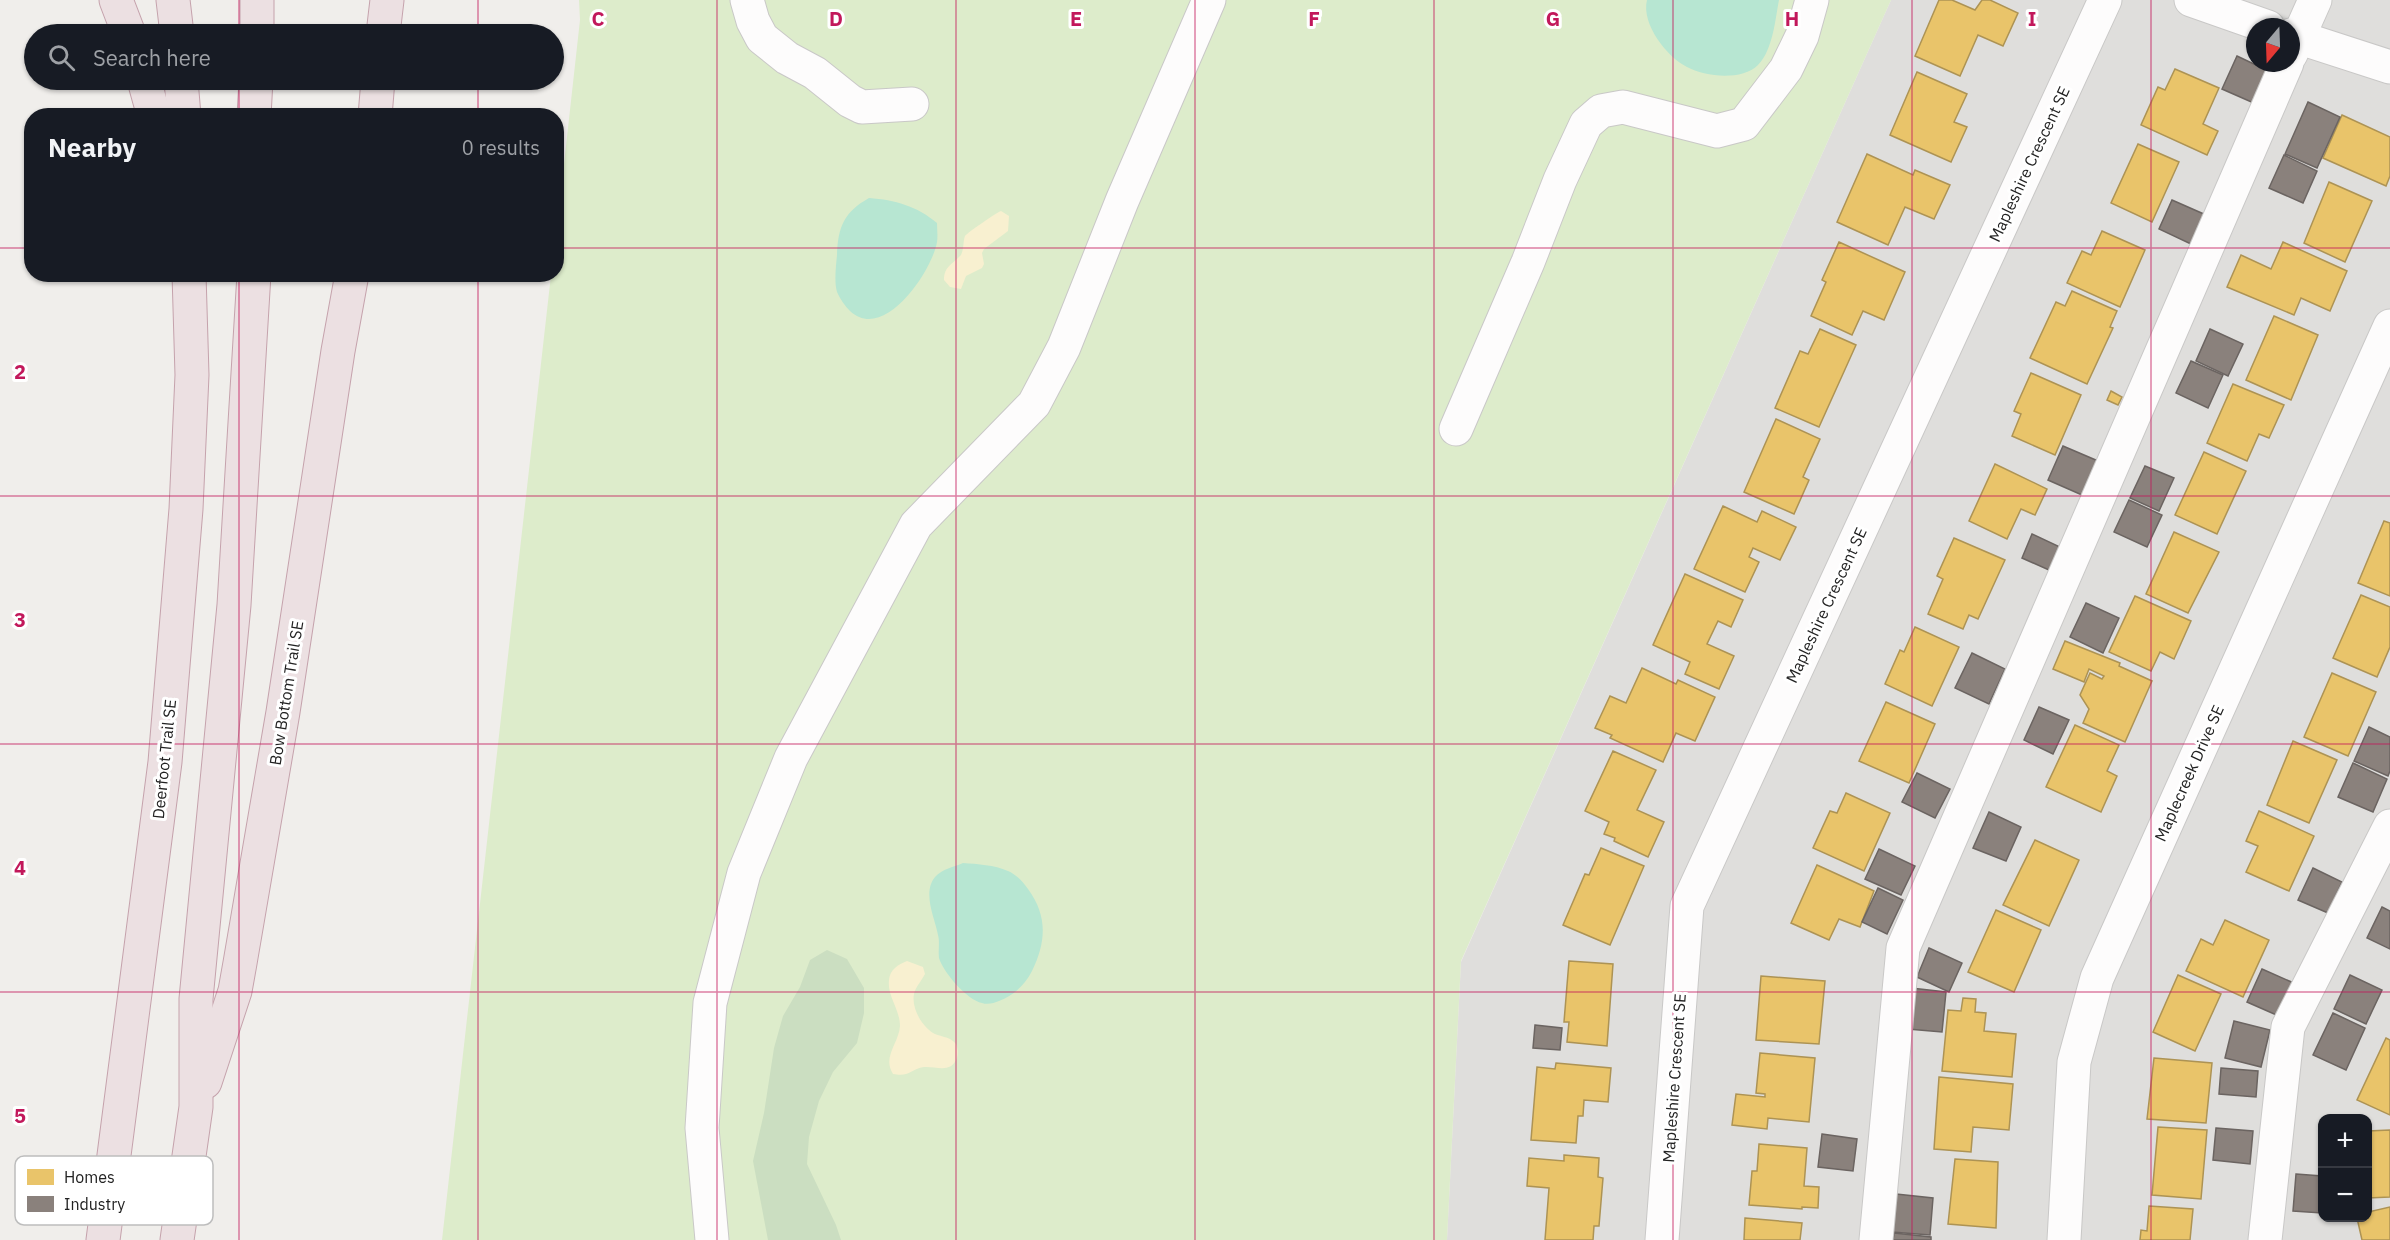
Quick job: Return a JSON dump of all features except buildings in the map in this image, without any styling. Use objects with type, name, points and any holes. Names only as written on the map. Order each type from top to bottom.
[{"type":"highway","points":[[116,0],[125,24]]},
{"type":"highway","points":[[173,0],[176,24]]},
{"type":"highway","points":[[257,24],[258,0]]},
{"type":"highway","points":[[384,24],[387,0]]},
{"type":"highway","points":[[147,90],[152,108]]},
{"type":"highway","points":[[182,90],[183,108]]},
{"type":"highway","points":[[254,108],[255,90]]},
{"type":"highway","points":[[376,108],[377,90]]},
{"type":"highway","name":"Deerfoot Trail SE","points":[[114,1156],[165,762],[186,498],[192,375],[189,282]]},
{"type":"highway","points":[[189,1156],[196,1107],[196,999],[234,605],[254,282]]},
{"type":"highway","name":"Bow Bottom Trail SE","points":[[196,1107],[235,991],[283,712],[351,282]]},
{"type":"highway","name":"Deerfoot Trail SE","points":[[103,1240],[105,1225]]},
{"type":"highway","points":[[177,1240],[179,1225]]},
{"type":"street","points":[[747,0],[753,21],[762,38],[788,58],[815,73],[850,101],[862,106],[912,104]]},
{"type":"street","points":[[712,1240],[702,1128],[710,1002],[748,862],[791,758],[916,525],[1034,404],[1064,347],[1122,201],[1209,0]]},
{"type":"street","points":[[1456,429],[1560,180],[1586,124],[1600,111],[1623,107],[1717,131],[1744,124],[1786,69],[1802,36],[1812,0]]},
{"type":"street","name":"Mapleshire Crescent SE","points":[[1662,1240],[1687,906],[2105,0]]},
{"type":"street","points":[[2191,0],[2246,25]]},
{"type":"street","points":[[2300,23],[2315,0]]},
{"type":"street","points":[[2300,46],[2390,67]]},
{"type":"street","points":[[1876,1240],[1903,948],[2275,72]]},
{"type":"street","name":"Maplecreek Drive SE","points":[[2064,1240],[2074,1062],[2097,978],[2390,326]]},
{"type":"street","points":[[2265,1240],[2288,1027],[2390,826]]},
{"type":"shaded area","points":[[1891,0],[2390,0],[2390,1240],[1447,1240],[1461,962]]},
{"type":"green space","points":[[579,0],[1891,0],[1461,961],[1447,1240],[442,1240],[550,282],[564,282],[564,164],[580,20]]},
{"type":"green space","points":[[1647,0],[1779,0],[1773,34],[1763,59],[1751,70],[1723,76],[1703,73],[1687,67],[1671,56],[1652,29],[1646,9]]},
{"type":"green space","points":[[869,198],[897,202],[914,208],[937,223],[937,242],[926,270],[904,299],[891,311],[877,318],[863,318],[850,311],[841,300],[836,288],[841,228],[848,215]]},
{"type":"green space","points":[[963,863],[1003,869],[1020,879],[1034,899],[1042,919],[1040,950],[1029,976],[1014,993],[991,1004],[976,1001],[956,985],[945,971],[939,958],[939,938],[929,898],[931,883],[941,872]]},
{"type":"green space","points":[[827,950],[847,959],[864,988],[864,1013],[857,1043],[833,1072],[819,1101],[809,1137],[807,1164],[841,1240],[768,1240],[753,1161],[764,1113],[774,1048],[783,1016],[800,987],[810,960]]},
{"type":"sand","points":[[1001,211],[1009,216],[1008,231],[984,249],[982,268],[966,276],[961,289],[950,287],[944,280],[944,275],[947,268],[961,255],[965,236]]},
{"type":"sand","points":[[907,961],[923,967],[925,974],[914,994],[914,1006],[922,1023],[935,1034],[954,1042],[958,1055],[954,1063],[947,1068],[924,1067],[899,1075],[893,1074],[889,1062],[900,1026],[890,992],[889,980],[893,970]]}]
